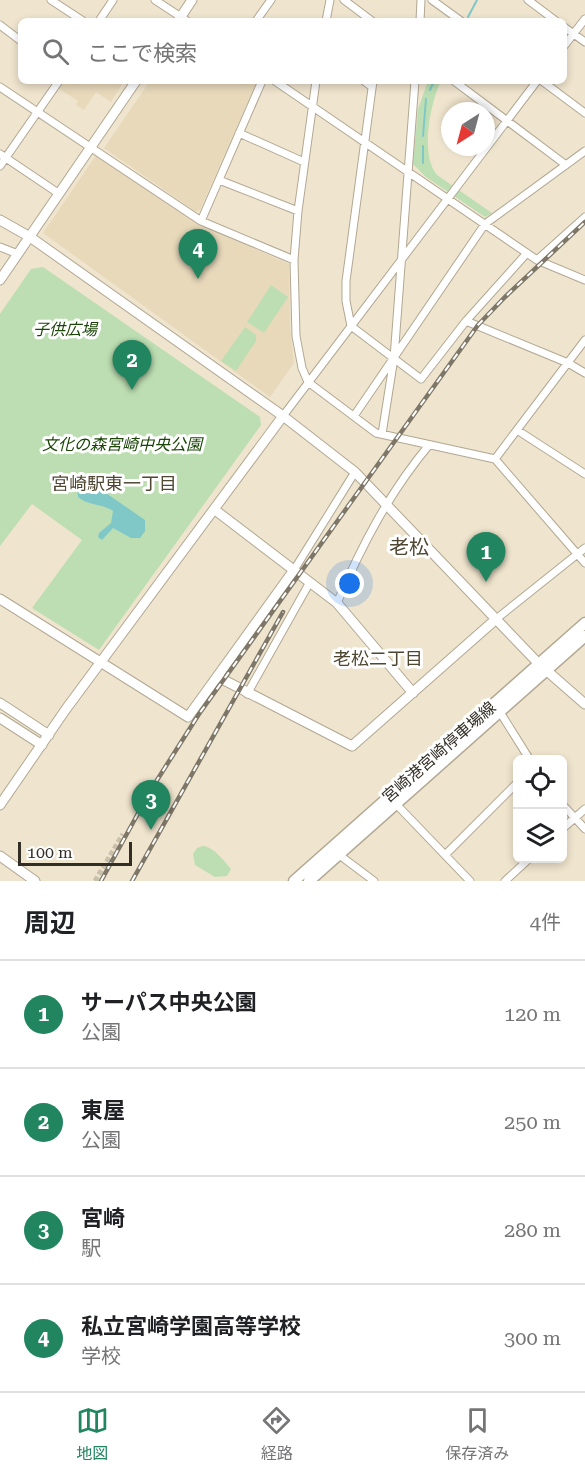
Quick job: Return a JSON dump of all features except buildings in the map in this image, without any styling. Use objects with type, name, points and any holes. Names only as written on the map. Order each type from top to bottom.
[{"type":"main road","name":"宮崎港宮崎停車場線","points":[[294,881],[335,850],[497,708],[585,623]]},
{"type":"main road","name":"宮崎港宮崎停車場線","points":[[542,667],[585,636]]},
{"type":"main road","name":"宮崎港宮崎停車場線","points":[[309,881],[335,850]]},
{"type":"street","points":[[51,0],[78,18]]},
{"type":"street","points":[[101,18],[113,0]]},
{"type":"street","points":[[155,0],[179,18]]},
{"type":"street","points":[[183,18],[192,0]]},
{"type":"street","points":[[258,18],[272,0]]},
{"type":"street","points":[[327,18],[330,0]]},
{"type":"street","points":[[344,0],[368,18]]},
{"type":"street","points":[[420,18],[421,0]]},
{"type":"street","points":[[432,0],[457,18]]},
{"type":"street","points":[[528,0],[552,18]]},
{"type":"street","points":[[567,42],[585,19]]},
{"type":"street","points":[[0,25],[18,39]]},
{"type":"street","points":[[567,29],[585,42]]},
{"type":"street","points":[[0,166],[2,156],[56,84]]},
{"type":"street","points":[[0,280],[90,145],[134,84]]},
{"type":"street","points":[[201,221],[261,84]]},
{"type":"street","points":[[279,84],[537,260],[585,280]]},
{"type":"street","points":[[316,84],[298,211],[294,260],[296,336],[302,368],[308,382],[382,434],[495,459],[585,563]]},
{"type":"street","points":[[372,84],[346,281],[346,301],[351,326],[421,379],[466,321],[527,253]]},
{"type":"street","points":[[382,434],[394,358],[415,84]]},
{"type":"street","points":[[458,84],[566,165]]},
{"type":"street","points":[[0,805],[66,709],[102,664],[308,382],[535,84]]},
{"type":"street","points":[[546,84],[585,113]]},
{"type":"street","points":[[0,87],[201,221],[294,260]]},
{"type":"street","points":[[239,133],[304,162]]},
{"type":"street","points":[[354,416],[485,224],[585,151]]},
{"type":"street","points":[[2,156],[58,193]]},
{"type":"street","points":[[219,180],[298,211]]},
{"type":"street","points":[[537,260],[585,217]]},
{"type":"street","points":[[0,220],[30,237],[283,416],[355,472],[495,620],[542,667],[585,704]]},
{"type":"street","points":[[0,247],[18,254]]},
{"type":"street","points":[[466,321],[568,363],[585,373]]},
{"type":"street","points":[[495,459],[585,340]]},
{"type":"street","points":[[517,430],[585,474]]},
{"type":"street","points":[[337,603],[360,550],[386,503],[429,445]]},
{"type":"street","points":[[0,599],[188,717],[294,570],[355,472]]},
{"type":"street","points":[[215,510],[337,603],[412,693]]},
{"type":"street","points":[[218,677],[247,694],[352,746],[495,620],[585,548]]},
{"type":"street","points":[[247,694],[310,582]]},
{"type":"street","points":[[0,703],[49,735]]},
{"type":"street","points":[[497,708],[527,755]]},
{"type":"street","points":[[0,718],[42,745]]},
{"type":"street","points":[[446,855],[513,787]]},
{"type":"street","points":[[392,800],[470,881]]},
{"type":"street","points":[[567,809],[585,829]]},
{"type":"street","points":[[567,825],[585,809]]},
{"type":"street","points":[[335,850],[374,881]]},
{"type":"street","points":[[0,856],[34,881]]},
{"type":"street","points":[[505,881],[525,863]]},
{"type":"shaded area","points":[[61,84],[122,84],[111,102],[96,92],[84,110],[76,105],[78,101],[58,88]]},
{"type":"shaded area","points":[[148,84],[256,84],[200,210],[196,212],[104,148]]},
{"type":"shaded area","points":[[97,154],[199,224],[289,264],[290,327],[294,363],[270,397],[43,233]]},
{"type":"green space","points":[[427,84],[440,84],[433,102],[428,129],[429,155],[432,166],[437,175],[492,213],[485,217],[426,177],[413,164],[418,109]]},
{"type":"green space","name":"文化の森宮崎中央公園","points":[[43,267],[260,417],[261,425],[99,650],[32,608],[82,540],[32,504],[0,546],[0,314],[31,269]]},
{"type":"green space","points":[[271,285],[288,297],[264,333],[247,322]]},
{"type":"green space","points":[[245,327],[256,335],[256,341],[236,371],[221,361]]},
{"type":"green space","points":[[203,846],[215,852],[231,869],[227,876],[215,877],[195,865],[193,854],[197,848]]},
{"type":"water","points":[[90,482],[145,520],[145,531],[140,538],[131,538],[113,528],[102,540],[98,537],[99,533],[111,523],[113,511],[78,497],[77,485]]},
{"type":"waterway","points":[[468,17],[477,0]]},
{"type":"waterway","points":[[430,90],[433,84]]},
{"type":"waterway","points":[[423,136],[426,99]]},
{"type":"waterway","points":[[423,146],[423,163]]},
{"type":"tunnel","points":[[95,881],[123,834]]},
{"type":"railway","points":[[101,881],[152,788],[199,714],[478,325],[585,222]]},
{"type":"railway","points":[[132,881],[283,612]]},
{"type":"place","name":"私立宮崎学園高等学校","points":[[198,279]]},
{"type":"place","name":"東屋","points":[[132,390]]},
{"type":"place","name":"サーパス中央公園","points":[[486,582]]},
{"type":"place","name":"宮崎","points":[[151,830]]},
{"type":"district","name":"宮崎駅東一丁目","points":[[114,483]]},
{"type":"district","name":"老松","points":[[409,547]]},
{"type":"district","name":"老松二丁目","points":[[378,658]]},
{"type":"park label","name":"子供広場","points":[[65,329]]}]
